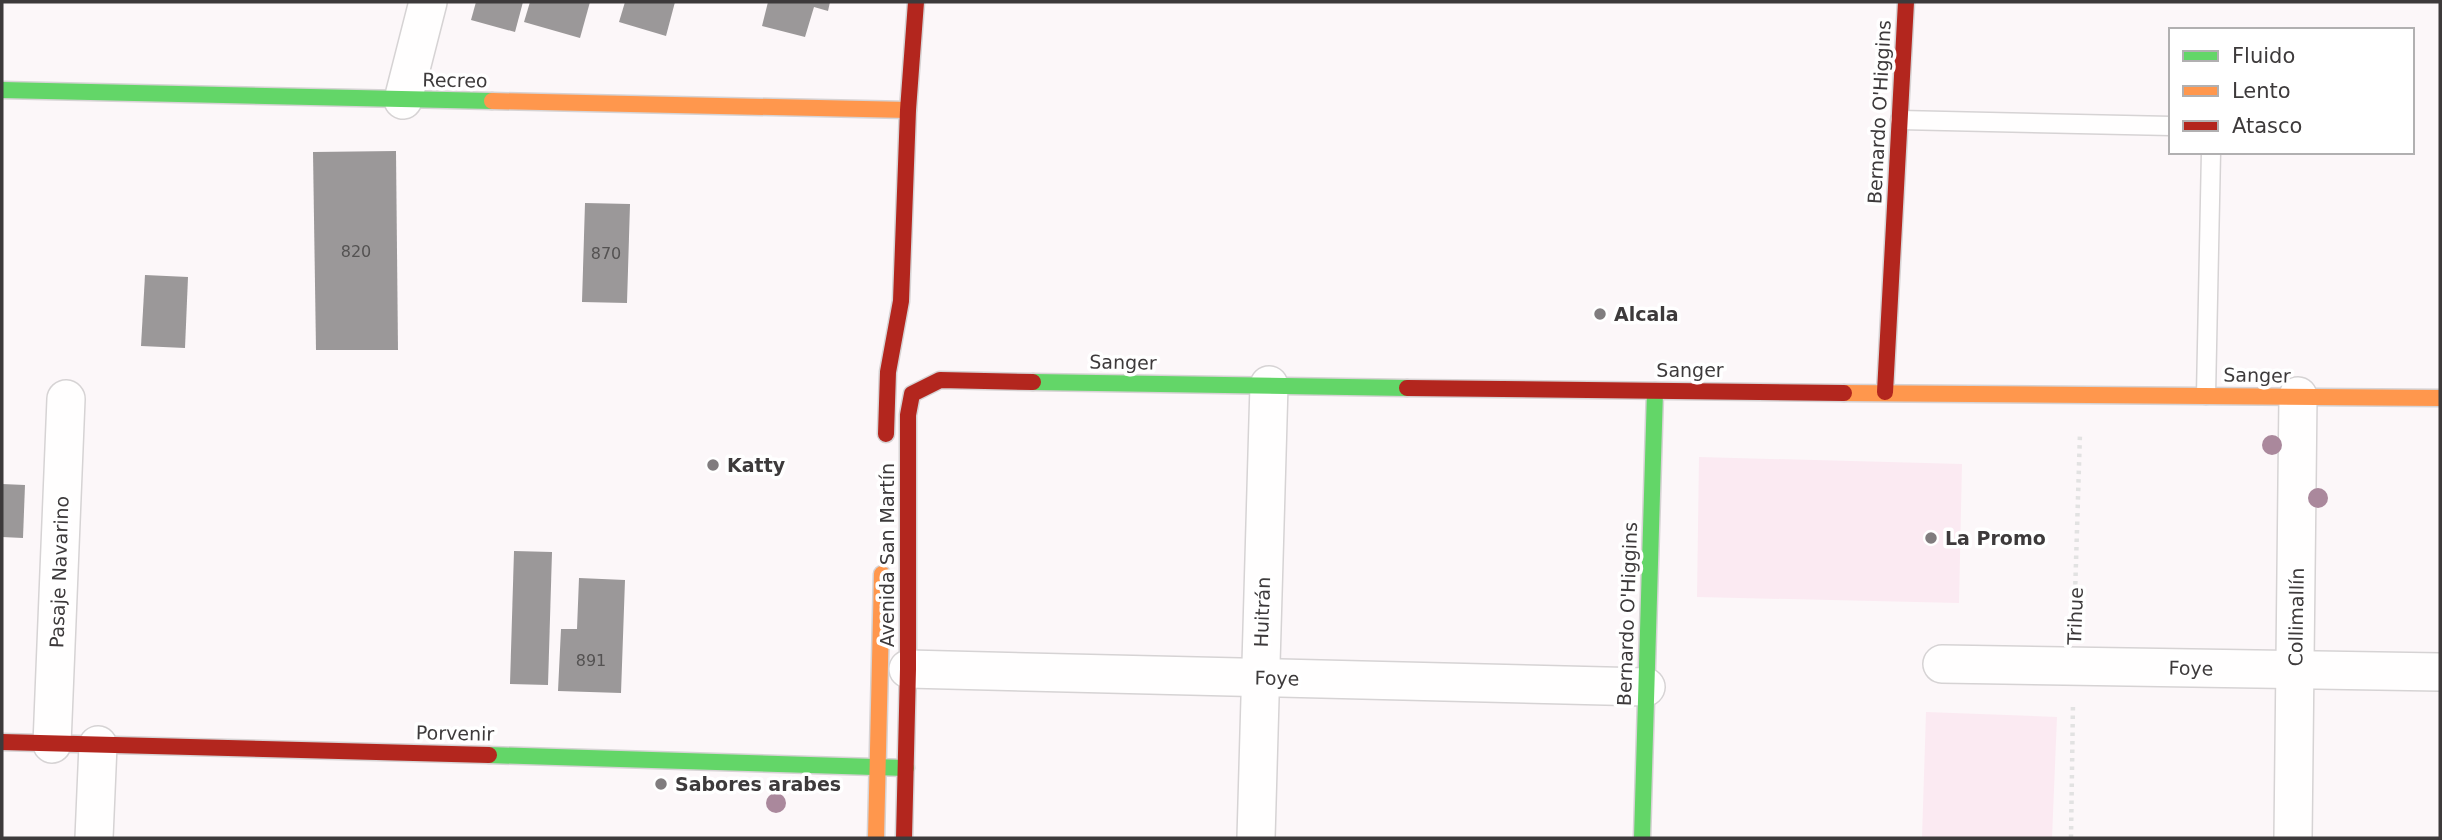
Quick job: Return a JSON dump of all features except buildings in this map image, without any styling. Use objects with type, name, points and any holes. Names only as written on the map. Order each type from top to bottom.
[{"type":"street","points":[[404,100],[428,2]]},
{"type":"street","name":"Avenida San Martín","points":[[886,445],[888,372],[901,301],[908,110],[916,2]]},
{"type":"street","name":"Bernardo O'Higgins","points":[[1885,392],[1906,2]]},
{"type":"street","name":"Recreo","points":[[2,90],[908,110]]},
{"type":"street","name":"Avenida San Martín","points":[[901,301],[908,340]]},
{"type":"street","points":[[922,366],[940,380]]},
{"type":"street","name":"Avenida San Martín","points":[[904,838],[908,668],[908,415],[912,394],[940,380]]},
{"type":"street","name":"Sanger","points":[[940,380],[1655,391],[2440,398]]},
{"type":"street","name":"Huitrán","points":[[1256,838],[1269,385]]},
{"type":"street","name":"Bernardo O'Higgins","points":[[1642,838],[1655,391]]},
{"type":"street","name":"Collimallín","points":[[2293,838],[2298,396]]},
{"type":"street","name":"Pasaje Navarino","points":[[52,744],[66,399]]},
{"type":"street","name":"Avenida San Martín","points":[[876,838],[883,558]]},
{"type":"street","name":"Foye","points":[[1942,664],[2440,672]]},
{"type":"street","name":"Foye","points":[[908,668],[1646,687]]},
{"type":"street","name":"Porvenir","points":[[2,743],[98,745],[246,755],[906,768]]},
{"type":"street","points":[[94,838],[98,745]]},
{"type":"lane","points":[[1900,120],[2169,126]]},
{"type":"lane","points":[[2206,395],[2211,154]]},
{"type":"path","name":"Trihue","points":[[2071,838],[2081,394]]},
{"type":"shaded area","points":[[1699,457],[1962,464],[1959,603],[1697,597]]},
{"type":"shaded area","points":[[1926,712],[2057,717],[2052,838],[1922,838]]},
{"type":"traffic: fast","points":[[2,90],[492,101]]},
{"type":"traffic: fast","points":[[1033,382],[1407,388]]},
{"type":"traffic: fast","points":[[1642,838],[1655,391]]},
{"type":"traffic: fast","points":[[489,755],[906,768]]},
{"type":"traffic: slow","points":[[492,101],[908,110]]},
{"type":"traffic: slow","points":[[1844,393],[2440,398]]},
{"type":"traffic: slow","points":[[876,838],[882,574]]},
{"type":"traffic: jam","points":[[886,434],[888,372],[901,301],[908,110],[916,2]]},
{"type":"traffic: jam","points":[[1885,392],[1906,2]]},
{"type":"traffic: jam","points":[[904,838],[908,669],[908,415],[912,394],[940,380],[1033,382]]},
{"type":"traffic: jam","points":[[1407,388],[1844,393]]},
{"type":"traffic: jam","points":[[2,742],[489,755]]},
{"type":"place","name":"Alcala","points":[[1600,314]]},
{"type":"place","name":"Katty","points":[[713,465]]},
{"type":"place","name":"La Promo","points":[[1931,538]]},
{"type":"place","name":"Sabores arabes","points":[[661,784]]}]
